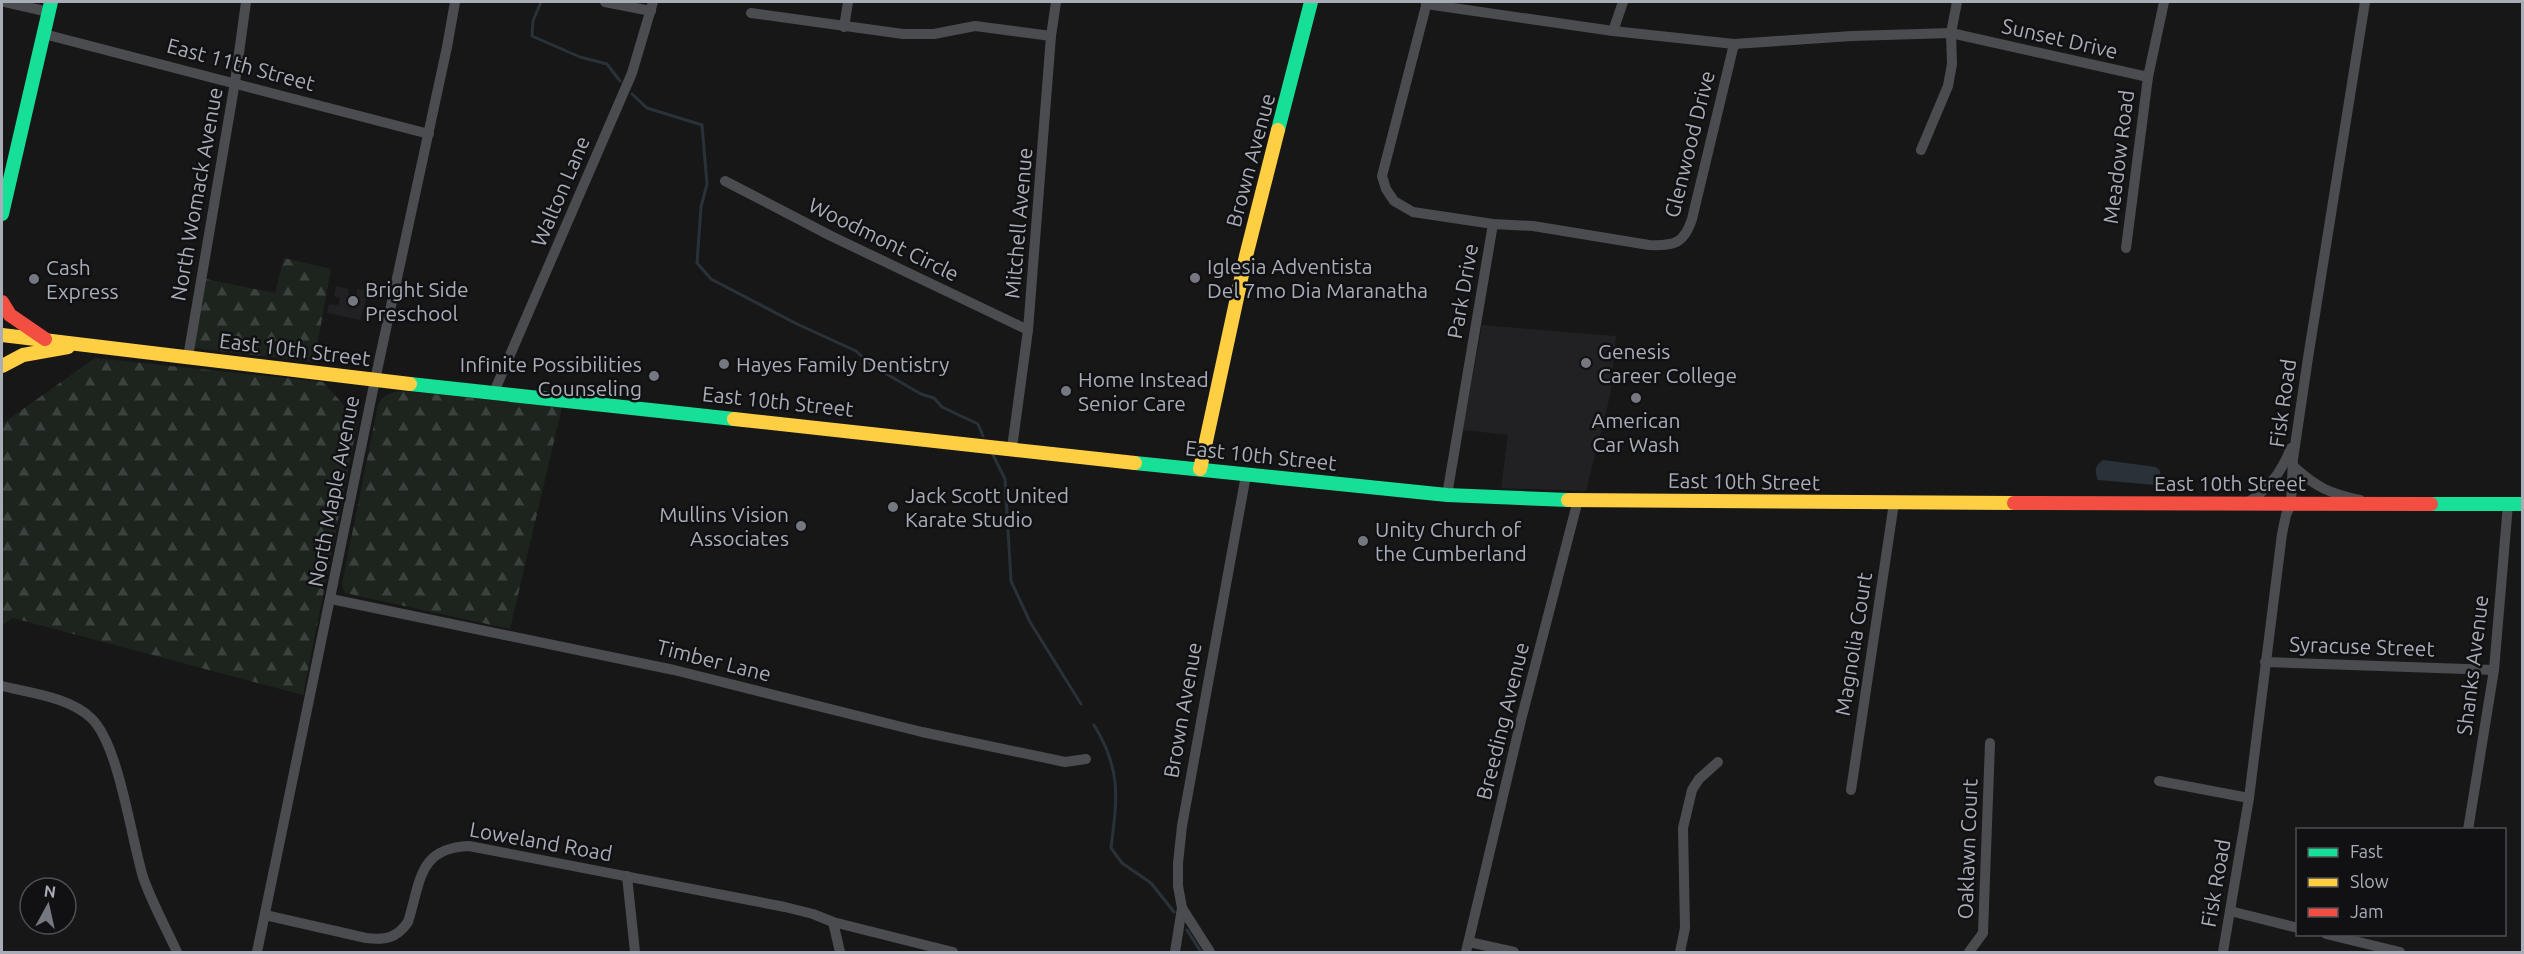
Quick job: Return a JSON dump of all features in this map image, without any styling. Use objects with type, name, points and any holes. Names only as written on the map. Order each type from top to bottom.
[{"type":"main road","name":"Brown Avenue","points":[[1200,469],[1246,256],[1311,2]]},
{"type":"main road","points":[[2,214],[50,7]]},
{"type":"main road","points":[[2,302],[10,315],[47,340]]},
{"type":"main road","name":"East 10th Street","points":[[2,335],[375,380],[1447,495],[1578,500],[1894,503],[2523,504]]},
{"type":"main road","points":[[2,366],[23,355],[82,345]]},
{"type":"street","points":[[5,2],[50,7]]},
{"type":"street","name":"North Womack Avenue","points":[[189,357],[235,82],[246,2]]},
{"type":"street","name":"North Maple Avenue","points":[[257,952],[455,2]]},
{"type":"street","points":[[605,2],[652,6]]},
{"type":"street","points":[[844,27],[848,2]]},
{"type":"street","name":"Mitchell Avenue","points":[[1012,448],[1028,330],[1051,36],[1056,2]]},
{"type":"street","points":[[1613,30],[1623,2]]},
{"type":"street","points":[[1921,150],[1948,86],[1952,64],[1951,33],[1957,2]]},
{"type":"street","name":"Meadow Road","points":[[2126,248],[2148,78],[2164,2]]},
{"type":"street","name":"Fisk Road","points":[[2223,952],[2249,798],[2282,534],[2291,504],[2297,434],[2365,2]]},
{"type":"street","name":"Sunset Drive","points":[[1427,3],[1613,30],[1734,44],[1852,36],[1951,33],[2148,78]]},
{"type":"street","name":"Park Drive","points":[[1427,3],[1382,176],[1386,189],[1394,201],[1413,212],[1493,224],[1447,495]]},
{"type":"street","name":"Walton Lane","points":[[494,392],[632,73],[652,6]]},
{"type":"street","points":[[752,13],[903,34],[934,34],[975,26],[1051,36]]},
{"type":"street","name":"East 11th Street","points":[[44,34],[429,134]]},
{"type":"street","name":"Glenwood Drive","points":[[1493,224],[1533,226],[1649,245],[1665,246],[1678,242],[1688,232],[1692,219],[1734,44]]},
{"type":"street","name":"Woodmont Circle","points":[[724,181],[842,241],[1028,330]]},
{"type":"street","points":[[2244,504],[2261,494],[2277,476],[2297,434]]},
{"type":"street","points":[[2293,466],[2307,479],[2329,493],[2381,504]]},
{"type":"street","name":"Brown Avenue","points":[[1175,952],[1182,908],[1178,886],[1178,863],[1182,826],[1246,475]]},
{"type":"street","name":"Breeding Avenue","points":[[1468,947],[1521,720],[1578,500]]},
{"type":"street","name":"Magnolia Court","points":[[1851,790],[1894,503]]},
{"type":"street","name":"Shanks Avenue","points":[[2468,828],[2494,670],[2508,504]]},
{"type":"street","name":"Timber Lane","points":[[331,599],[674,670],[921,732],[1065,762],[1086,759]]},
{"type":"street","name":"Syracuse Street","points":[[2265,662],[2494,670]]},
{"type":"street","points":[[2,686],[64,702],[90,717],[103,733],[113,758],[144,879],[177,952]]},
{"type":"street","name":"Oaklawn Court","points":[[1970,952],[1983,933],[1990,743]]},
{"type":"street","points":[[1680,952],[1685,928],[1683,828],[1692,790],[1699,779],[1718,762]]},
{"type":"street","points":[[2159,782],[2249,798]]},
{"type":"street","name":"Loweland Road","points":[[265,915],[366,938],[381,940],[392,937],[408,922],[430,857],[442,850],[469,846],[785,907],[833,922],[953,952]]},
{"type":"street","points":[[627,876],[635,952]]},
{"type":"street","points":[[1182,908],[1210,952]]},
{"type":"street","points":[[2230,911],[2296,928]]},
{"type":"street","points":[[833,922],[840,952]]},
{"type":"street","points":[[2334,936],[2400,952]]},
{"type":"street","points":[[1468,947],[1514,952]]},
{"type":"shaded area","name":"Bright Side Preschool","points":[[336,286],[349,289],[348,294],[356,296],[357,289],[369,291],[360,320],[327,313],[329,304],[338,305],[340,298],[334,296]]},
{"type":"shaded area","points":[[1482,325],[1616,336],[1610,396],[1586,491],[1501,488],[1508,435],[1463,430]]},
{"type":"shaded area","points":[[2103,460],[2156,467],[2160,471],[2161,482],[2155,485],[2098,480],[2096,468]]},
{"type":"green space","points":[[284,258],[331,269],[314,362],[194,348],[206,279],[275,293]]},
{"type":"green space","points":[[95,358],[323,382],[358,421],[303,695],[13,618],[2,625],[2,424]]},
{"type":"green space","points":[[400,391],[562,407],[510,629],[345,593],[342,584],[378,405],[387,395]]},
{"type":"waterway","points":[[541,2],[533,21],[532,36],[580,57],[607,64],[620,81]]},
{"type":"waterway","points":[[632,94],[647,108],[702,125],[707,184],[701,207],[697,263],[711,279],[795,323],[856,351],[871,365],[921,394],[934,398],[942,407],[978,424],[983,436]]},
{"type":"waterway","points":[[993,455],[1005,479],[1011,581],[1030,622],[1081,704]]},
{"type":"waterway","points":[[1094,725],[1109,756],[1115,785],[1116,799],[1111,848],[1122,863],[1151,883],[1174,912]]},
{"type":"waterway","points":[[1187,930],[1201,952]]},
{"type":"traffic: fast","points":[[2,214],[51,2]]},
{"type":"traffic: fast","points":[[1278,130],[1311,2]]},
{"type":"traffic: fast","points":[[410,384],[734,419]]},
{"type":"traffic: fast","points":[[1135,463],[1447,495],[1568,500]]},
{"type":"traffic: fast","points":[[2431,504],[2522,504]]},
{"type":"traffic: slow","points":[[1200,469],[1246,256],[1278,130]]},
{"type":"traffic: slow","points":[[2,335],[410,384]]},
{"type":"traffic: slow","points":[[2,366],[23,355],[68,347]]},
{"type":"traffic: slow","points":[[734,419],[1135,463]]},
{"type":"traffic: slow","points":[[1568,500],[2014,503]]},
{"type":"traffic: jam","points":[[2,302],[10,315],[45,339]]},
{"type":"traffic: jam","points":[[2014,503],[2431,504]]},
{"type":"place","name":"Iglesia Adventista Del 7mo Dia Maranatha","points":[[1195,278]]},
{"type":"place","name":"Cash Express","points":[[34,279]]},
{"type":"place","name":"Bright Side Preschool","points":[[353,301]]},
{"type":"place","name":"Genesis Career College","points":[[1586,363]]},
{"type":"place","name":"Hayes Family Dentistry","points":[[724,364]]},
{"type":"place","name":"Infinite Possibilities Counseling","points":[[654,376]]},
{"type":"place","name":"Home Instead Senior Care","points":[[1066,391]]},
{"type":"place","name":"American Car Wash","points":[[1636,398]]},
{"type":"place","name":"Jack Scott United Karate Studio","points":[[893,507]]},
{"type":"place","name":"Mullins Vision Associates","points":[[801,526]]},
{"type":"place","name":"Unity Church of the Cumberland","points":[[1363,541]]}]
